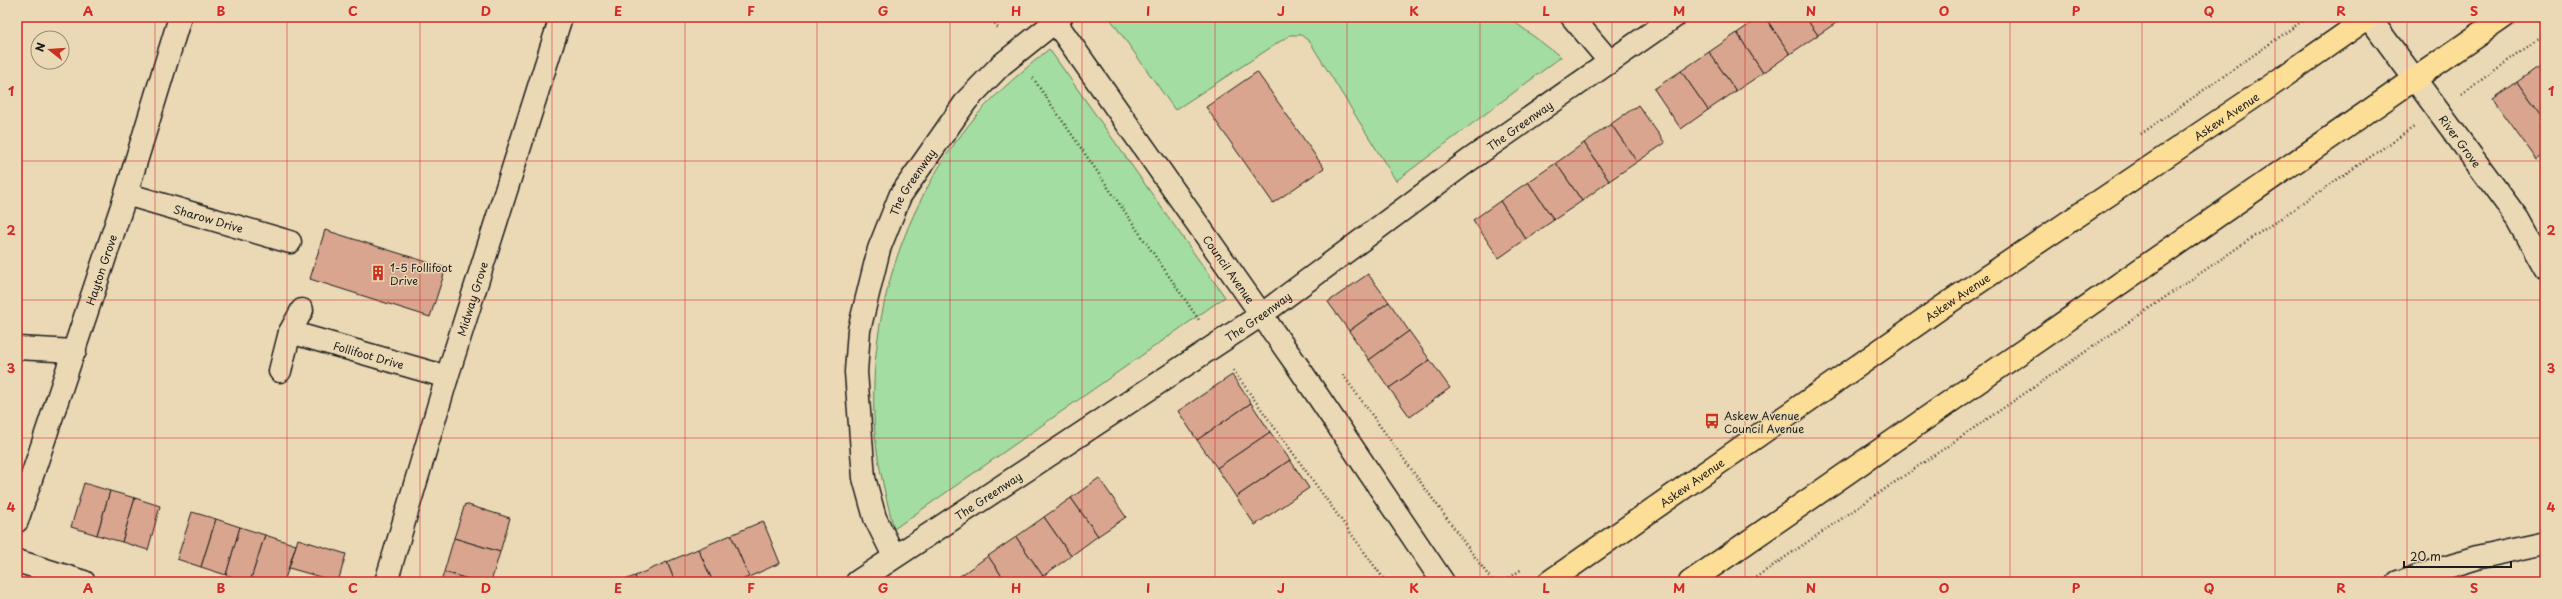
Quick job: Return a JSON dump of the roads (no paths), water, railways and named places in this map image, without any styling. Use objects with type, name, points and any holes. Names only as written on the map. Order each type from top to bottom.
[{"type":"main road","name":"Askew Avenue","points":[[1549,582],[1939,309],[2262,92],[2369,17]]},
{"type":"main road","points":[[1690,582],[2504,17]]},
{"type":"street","name":"Hayton Grove","points":[[17,521],[75,351],[126,194],[180,17]]},
{"type":"street","name":"Midway Grove","points":[[386,582],[447,377],[561,17]]},
{"type":"street","points":[[1572,17],[1610,62]]},
{"type":"street","name":"The Greenway","points":[[857,582],[894,556],[1261,315],[1468,161],[1674,17]]},
{"type":"street","name":"River Grove","points":[[2369,17],[2518,220],[2545,268]]},
{"type":"street","name":"The Greenway","points":[[894,556],[875,518],[864,478],[856,372],[859,330],[879,249],[900,196],[968,100],[1015,53],[1056,18]]},
{"type":"street","name":"Council Avenue","points":[[1056,18],[1443,582]]},
{"type":"street","name":"Sharow Drive","points":[[126,194],[290,242]]},
{"type":"street","points":[[280,371],[290,332],[302,310]]},
{"type":"street","name":"Follifoot Drive","points":[[290,332],[447,377]]},
{"type":"street","points":[[17,348],[75,351]]},
{"type":"street","points":[[2398,582],[2477,558],[2545,543]]},
{"type":"street","points":[[17,561],[84,582]]},
{"type":"place","name":"1-5 Follifoot Drive","points":[[378,273]]},
{"type":"place","name":"Askew Avenue Council Avenue","points":[[1712,421]]}]
